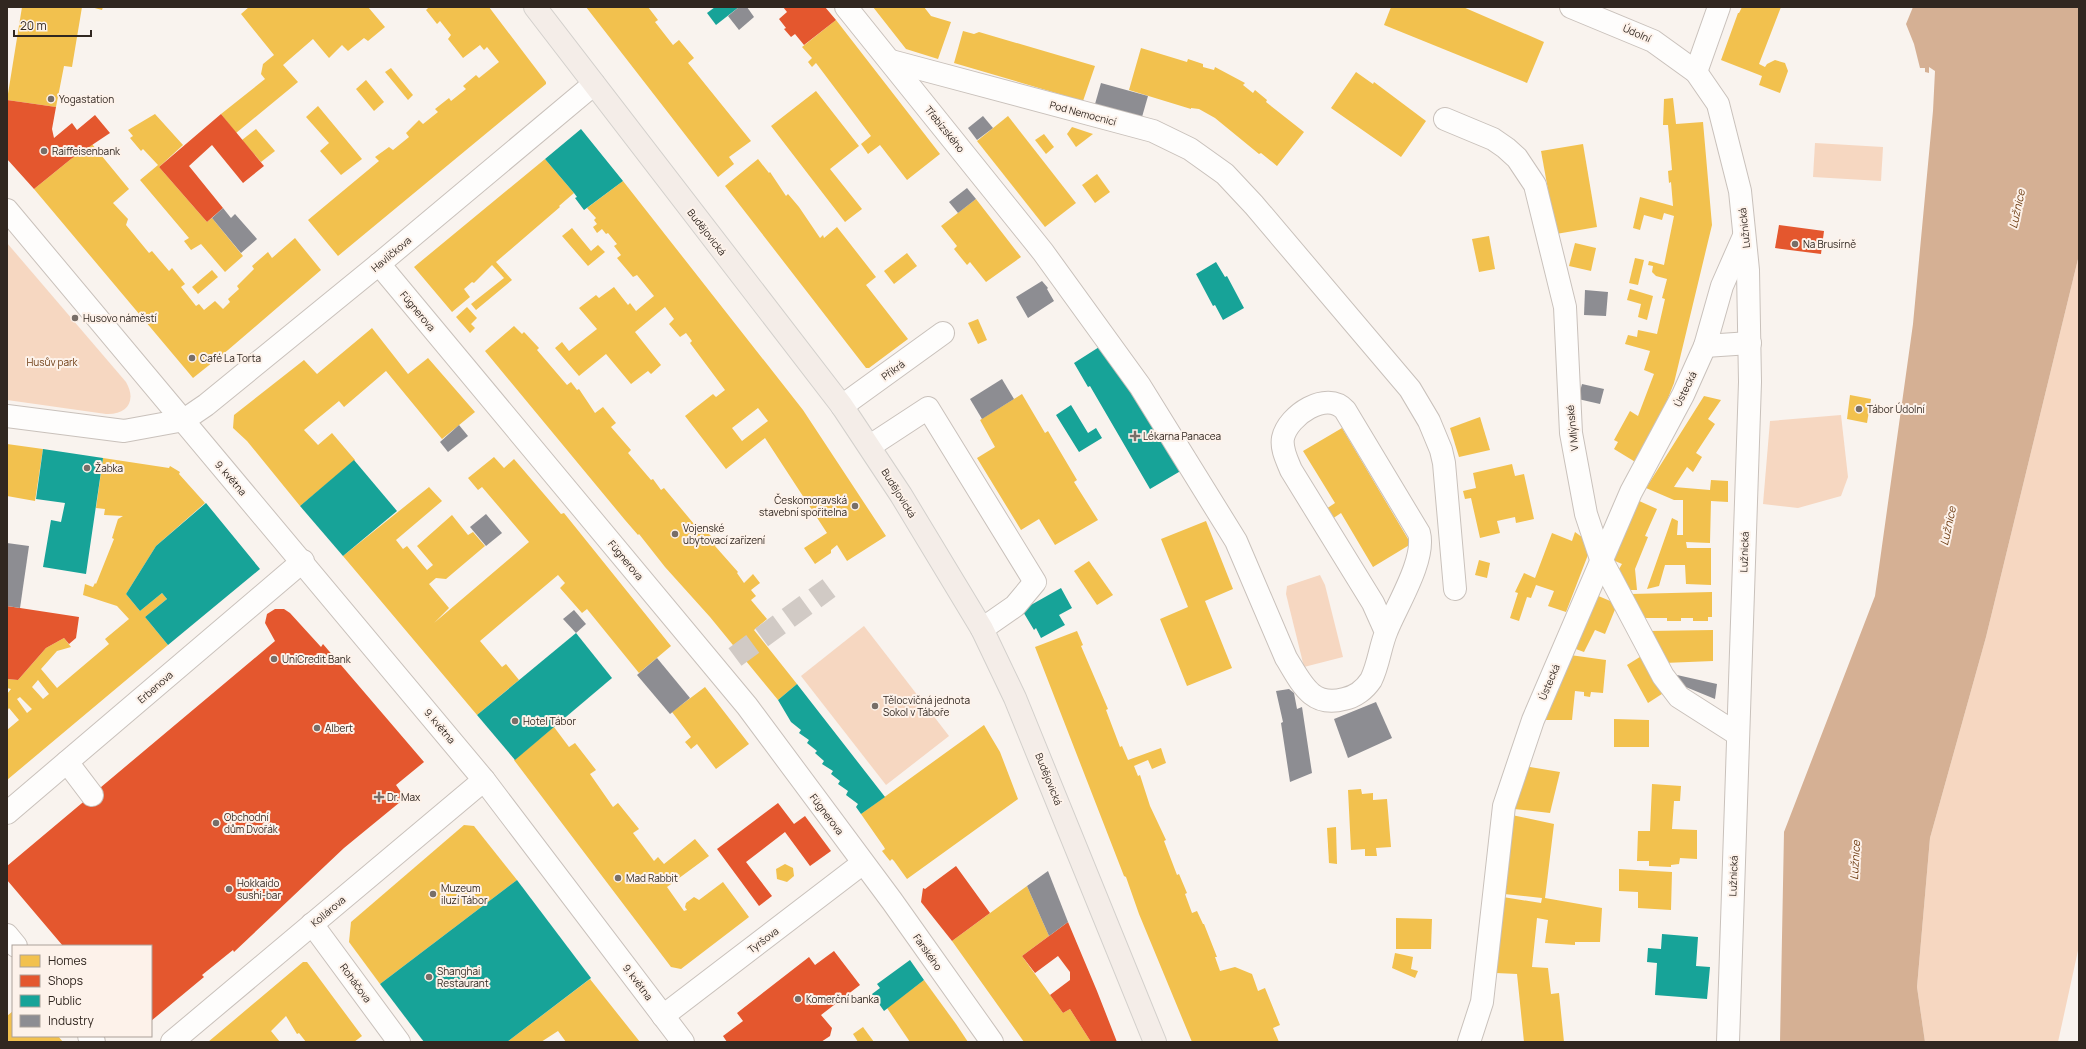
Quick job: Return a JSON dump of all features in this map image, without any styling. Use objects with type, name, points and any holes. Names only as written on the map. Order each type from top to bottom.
[{"type":"main road","name":"Budějovická","points":[[535,7],[842,406],[870,446],[982,629],[1015,698],[1155,1042]]},
{"type":"street","name":"Třebízského","points":[[846,7],[1043,252],[1140,386],[1236,541],[1286,658],[1315,697],[1332,702],[1356,695],[1370,681],[1375,671],[1386,632],[1418,561],[1422,543],[1419,533],[1340,404],[1330,402],[1304,411],[1290,424],[1283,438],[1285,455],[1291,470],[1373,603],[1386,632]]},
{"type":"street","name":"Údolní","points":[[1571,7],[1653,40],[1696,72]]},
{"type":"street","points":[[1696,72],[1719,7]]},
{"type":"street","name":"Pod Nemocnicí","points":[[890,61],[1153,131],[1190,149],[1225,174],[1254,205],[1365,335],[1410,389],[1424,410],[1441,450],[1444,463],[1455,589]]},
{"type":"street","name":"Lužnická","points":[[1696,72],[1711,92],[1722,117],[1740,191],[1748,270],[1750,343],[1728,1042]]},
{"type":"street","name":"Havlíčkova","points":[[184,420],[206,405],[379,264],[594,84]]},
{"type":"street","name":"V Mlýnské","points":[[1445,119],[1493,139],[1506,148],[1517,158],[1535,185],[1565,307],[1571,433],[1586,514],[1601,559],[1663,676],[1679,697],[1737,734]]},
{"type":"street","points":[[7,210],[184,420],[124,431],[7,416]]},
{"type":"street","name":"Ústecká","points":[[1469,1042],[1482,1002],[1504,806],[1533,720],[1631,492],[1683,395],[1705,346],[1722,286],[1745,236]]},
{"type":"street","name":"Fügnerova","points":[[379,264],[747,706],[863,863]]},
{"type":"street","name":"Příkrá","points":[[842,406],[943,333]]},
{"type":"street","points":[[1705,346],[1750,343]]},
{"type":"street","points":[[870,446],[928,408],[1035,582],[1015,606],[982,629]]},
{"type":"street","name":"9. května","points":[[184,420],[484,780],[562,880],[683,1042]]},
{"type":"street","name":"Erbenova","points":[[7,813],[303,561]]},
{"type":"street","points":[[67,762],[92,795]]},
{"type":"street","name":"Kollárova","points":[[172,1042],[484,780]]},
{"type":"street","name":"Tyršova","points":[[663,1016],[863,863]]},
{"type":"street","name":"Farského","points":[[863,863],[992,1042]]},
{"type":"street","name":"Roháčova","points":[[312,924],[399,1042]]},
{"type":"street","points":[[7,935],[15,945]]},
{"type":"green space","points":[[1815,143],[1883,147],[1881,181],[1813,177]]},
{"type":"green space","name":"Husův park","points":[[7,243],[126,382],[129,389],[130,401],[128,406],[120,412],[106,414],[7,400]]},
{"type":"green space","points":[[2079,255],[2079,946],[2058,1042],[1925,1042],[1917,987],[1930,838],[1986,637]]},
{"type":"green space","points":[[1841,415],[1848,477],[1841,496],[1798,508],[1763,504],[1770,421]]},
{"type":"green space","points":[[1320,575],[1325,585],[1343,657],[1304,667],[1286,594],[1287,586]]},
{"type":"green space","name":"Tělocvičná jednota Sokol v Táboře","points":[[864,626],[949,736],[886,785],[801,676]]},
{"type":"water","name":"Lužnice","points":[[1913,7],[2079,7],[2079,255],[1986,637],[1930,838],[1917,987],[1925,1042],[1780,1042],[1784,832],[1875,596],[1913,324],[1933,111],[1935,71],[1929,67],[1929,73],[1925,72],[1925,68],[1920,68],[1914,44],[1906,24]]},
{"type":"building: Homes","points":[[22,7],[82,7],[72,67],[64,66],[56,107],[7,100]]},
{"type":"building: Homes","points":[[91,7],[103,7],[102,10]]},
{"type":"building: Homes","points":[[249,7],[368,7],[385,27],[368,41],[364,38],[348,51],[342,45],[329,58],[313,39],[283,65],[298,82],[236,133],[221,114],[265,79],[261,74],[263,64],[274,55],[241,14]]},
{"type":"building: Homes","points":[[429,7],[489,7],[546,84],[338,256],[308,220],[379,161],[375,157],[389,147],[393,150],[409,137],[406,133],[419,120],[423,124],[438,112],[435,109],[449,98],[451,101],[466,89],[463,86],[476,75],[479,78],[499,62],[487,47],[484,50],[480,45],[463,58],[448,39],[451,35],[440,21],[437,24],[426,10]]},
{"type":"building: Homes","points":[[586,7],[648,7],[658,20],[655,22],[673,45],[679,40],[694,58],[688,63],[751,141],[729,157],[734,164],[718,177]]},
{"type":"building: Homes","points":[[873,7],[924,7],[931,16],[951,22],[938,59],[906,49]]},
{"type":"building: Homes","points":[[1391,7],[1463,7],[1544,42],[1527,83],[1384,25]]},
{"type":"building: Homes","points":[[1742,7],[1781,7],[1759,64],[1765,67],[1767,64],[1775,60],[1785,63],[1788,71],[1780,93],[1759,85],[1762,76],[1721,60],[1738,13]]},
{"type":"building: Homes","points":[[836,20],[940,154],[907,180],[880,145],[868,154],[861,144],[871,136],[816,63],[812,67],[808,62],[812,58],[802,47]]},
{"type":"building: Homes","points":[[963,31],[974,34],[979,32],[1095,66],[1083,101],[954,63]]},
{"type":"building: Homes","points":[[1141,48],[1187,62],[1188,59],[1203,64],[1203,67],[1214,70],[1215,67],[1245,83],[1243,85],[1253,93],[1255,90],[1267,100],[1266,102],[1304,132],[1277,166],[1261,153],[1259,154],[1215,118],[1199,109],[1191,109],[1129,90]]},
{"type":"building: Homes","points":[[391,68],[413,95],[408,100],[385,72]]},
{"type":"building: Homes","points":[[1356,72],[1373,84],[1374,82],[1426,121],[1401,157],[1331,108]]},
{"type":"building: Homes","points":[[366,80],[384,102],[374,111],[356,89]]},
{"type":"building: Homes","points":[[816,91],[859,146],[830,169],[862,209],[845,222],[771,126]]},
{"type":"building: Homes","points":[[1673,98],[1676,124],[1703,122],[1712,225],[1674,383],[1657,426],[1637,463],[1614,449],[1618,442],[1614,440],[1630,411],[1638,416],[1654,374],[1644,370],[1650,351],[1625,344],[1628,335],[1637,337],[1638,330],[1657,334],[1665,299],[1662,298],[1667,279],[1656,276],[1652,272],[1653,266],[1648,265],[1649,261],[1664,265],[1674,216],[1664,213],[1662,220],[1644,215],[1640,230],[1633,228],[1640,197],[1673,206],[1671,182],[1669,183],[1668,171],[1672,170],[1668,125],[1663,125],[1664,99]]},
{"type":"building: Homes","points":[[318,106],[362,159],[341,175],[320,151],[329,143],[306,117]]},
{"type":"building: Homes","points":[[155,114],[183,145],[159,167],[207,222],[212,218],[243,256],[225,272],[201,244],[191,250],[184,241],[189,238],[140,180],[158,165],[143,149],[141,151],[130,138],[133,136],[128,130]]},
{"type":"building: Homes","points":[[1008,116],[1076,203],[1045,227],[977,141]]},
{"type":"building: Homes","points":[[1072,127],[1093,134],[1076,147],[1067,134]]},
{"type":"building: Homes","points":[[256,129],[275,151],[261,162],[242,140]]},
{"type":"building: Homes","points":[[1044,134],[1054,147],[1046,154],[1035,140]]},
{"type":"building: Homes","points":[[92,144],[129,189],[113,203],[128,219],[126,225],[149,253],[152,251],[169,271],[172,268],[185,284],[181,287],[196,306],[199,304],[204,310],[215,301],[223,309],[230,302],[228,299],[239,289],[237,286],[254,269],[252,266],[268,252],[272,258],[295,238],[321,270],[193,378],[34,189]]},
{"type":"building: Homes","points":[[1583,144],[1597,227],[1556,234],[1541,151]]},
{"type":"building: Homes","points":[[545,159],[574,193],[559,206],[560,207],[496,262],[512,280],[476,310],[471,304],[504,278],[492,265],[474,283],[472,282],[464,289],[470,297],[452,312],[414,267]]},
{"type":"building: Homes","points":[[758,159],[769,173],[770,172],[786,196],[788,194],[799,207],[820,238],[823,235],[824,238],[837,227],[876,277],[866,285],[908,339],[869,368],[866,368],[725,186]]},
{"type":"building: Homes","points":[[1097,174],[1110,192],[1095,203],[1082,185]]},
{"type":"building: Homes","points":[[623,181],[803,410],[886,536],[847,561],[837,545],[831,550],[831,553],[815,564],[804,548],[827,533],[765,438],[726,469],[685,416],[713,394],[716,397],[725,390],[690,343],[692,341],[686,333],[680,337],[669,324],[674,319],[665,307],[635,332],[661,365],[651,374],[648,371],[631,384],[606,354],[579,376],[555,348],[562,342],[569,351],[597,329],[579,308],[596,295],[599,298],[614,287],[628,305],[630,303],[636,311],[654,296],[637,275],[633,277],[617,258],[621,255],[614,246],[617,244],[608,233],[606,234],[602,229],[597,233],[593,227],[597,224],[594,220],[596,218],[587,208]],"holes":[[[758,408],[768,421],[742,441],[732,428]]]},
{"type":"building: Homes","points":[[976,199],[1021,257],[986,282],[970,262],[967,265],[954,249],[957,246],[941,226]]},
{"type":"building: Homes","points":[[572,228],[591,251],[598,245],[605,252],[588,266],[562,236]]},
{"type":"building: Homes","points":[[1489,236],[1495,269],[1479,272],[1472,239]]},
{"type":"building: Homes","points":[[1575,243],[1596,248],[1591,271],[1569,266]]},
{"type":"building: Homes","points":[[907,253],[917,266],[894,284],[884,271]]},
{"type":"building: Homes","points":[[1635,258],[1644,260],[1638,285],[1629,283]]},
{"type":"building: Homes","points":[[212,270],[218,277],[198,294],[192,287]]},
{"type":"building: Homes","points":[[1630,289],[1653,296],[1647,320],[1638,317],[1641,304],[1627,300]]},
{"type":"building: Homes","points":[[467,307],[477,318],[471,324],[475,328],[470,333],[456,317]]},
{"type":"building: Homes","points":[[978,319],[987,340],[978,344],[968,323]]},
{"type":"building: Homes","points":[[514,326],[522,334],[524,332],[539,348],[537,350],[567,385],[571,382],[577,390],[579,389],[595,413],[603,407],[616,423],[611,427],[631,450],[628,453],[651,480],[653,479],[661,490],[664,488],[694,524],[696,523],[703,532],[705,530],[718,543],[715,546],[738,572],[737,573],[744,583],[753,574],[760,583],[751,590],[756,596],[751,600],[767,619],[754,630],[797,684],[778,700],[710,617],[665,567],[639,534],[638,535],[625,520],[485,351]]},
{"type":"building: Homes","points":[[372,328],[408,374],[428,358],[475,412],[442,439],[386,371],[344,407],[339,401],[304,430],[318,445],[332,433],[355,460],[300,506],[247,441],[233,428],[234,415],[304,360],[317,374]]},
{"type":"building: Homes","points":[[1022,394],[1045,433],[1048,431],[1077,480],[1074,482],[1098,520],[1055,545],[1039,519],[1021,530],[977,458],[995,447],[980,420]]},
{"type":"building: Homes","name":"Tábor Údolní","points":[[1850,395],[1871,399],[1867,423],[1847,419]]},
{"type":"building: Homes","points":[[1704,396],[1721,400],[1708,419],[1715,424],[1696,453],[1702,457],[1693,472],[1687,467],[1674,487],[1710,490],[1711,480],[1728,481],[1728,502],[1711,501],[1710,543],[1686,542],[1687,548],[1711,548],[1711,585],[1686,584],[1685,565],[1665,565],[1659,586],[1647,589],[1672,518],[1678,521],[1677,535],[1683,535],[1683,500],[1674,500],[1646,488]]},
{"type":"building: Homes","points":[[1480,417],[1490,450],[1459,457],[1450,428]]},
{"type":"building: Homes","points":[[1342,428],[1411,544],[1373,567],[1341,513],[1329,521],[1323,511],[1335,503],[1303,451]]},
{"type":"building: Homes","points":[[7,444],[43,449],[35,501],[7,496]]},
{"type":"building: Homes","points":[[494,457],[504,468],[514,459],[561,514],[564,513],[671,646],[639,673],[587,609],[582,613],[560,588],[565,583],[558,575],[480,641],[502,667],[506,664],[519,680],[477,715],[343,556],[429,487],[442,501],[396,540],[403,549],[407,546],[427,570],[433,565],[417,546],[452,515],[468,535],[473,532],[485,546],[446,579],[436,578],[429,584],[449,608],[434,623],[529,542],[482,487],[478,490],[468,478]]},
{"type":"building: Homes","points":[[103,458],[169,468],[170,466],[180,472],[179,474],[205,503],[156,546],[126,594],[140,611],[162,593],[167,599],[145,617],[168,645],[7,780],[7,730],[19,720],[9,708],[7,711],[7,694],[11,689],[7,688],[7,679],[18,680],[46,648],[64,638],[71,647],[57,651],[41,669],[57,688],[109,644],[105,639],[129,619],[117,606],[83,595],[85,584],[93,587],[95,583],[96,584],[114,539],[112,538],[118,519],[123,516],[104,515],[105,509],[96,508]],"holes":[[[38,680],[49,694],[43,699],[32,687]],[[20,697],[32,709],[27,713],[17,699]]]},
{"type":"building: Homes","points":[[1512,464],[1515,476],[1524,474],[1534,519],[1516,523],[1515,517],[1497,521],[1500,533],[1480,538],[1471,498],[1465,499],[1463,491],[1476,488],[1473,473]]},
{"type":"building: Homes","points":[[1637,500],[1657,509],[1645,536],[1648,537],[1635,569],[1637,590],[1630,590],[1619,569],[1622,564],[1615,561],[1612,556]]},
{"type":"building: Homes","points":[[1206,521],[1233,589],[1205,601],[1232,668],[1187,686],[1160,619],[1188,607],[1161,539]]},
{"type":"building: Homes","points":[[1575,532],[1586,540],[1584,545],[1591,547],[1566,612],[1548,606],[1554,591],[1536,585],[1531,598],[1527,597],[1519,621],[1510,618],[1518,593],[1515,592],[1524,573],[1535,578],[1552,533],[1572,541]]},
{"type":"building: Homes","points":[[1479,560],[1490,563],[1487,578],[1475,575]]},
{"type":"building: Homes","points":[[1089,561],[1113,595],[1097,605],[1074,571]]},
{"type":"building: Homes","points":[[1712,592],[1712,617],[1708,617],[1708,621],[1693,621],[1693,618],[1681,618],[1681,621],[1667,621],[1667,618],[1643,618],[1631,594]]},
{"type":"building: Homes","points":[[1596,595],[1615,603],[1616,607],[1605,634],[1595,630],[1584,652],[1573,648]]},
{"type":"building: Homes","points":[[1713,630],[1713,661],[1664,663],[1648,631]]},
{"type":"building: Homes","points":[[1077,631],[1083,645],[1081,646],[1108,709],[1106,710],[1120,747],[1122,746],[1128,760],[1161,748],[1166,763],[1152,769],[1148,760],[1134,766],[1138,776],[1140,775],[1150,806],[1166,840],[1164,841],[1177,875],[1179,874],[1187,893],[1185,894],[1192,913],[1197,911],[1204,924],[1217,957],[1215,957],[1220,971],[1235,967],[1252,974],[1258,991],[1265,988],[1280,1025],[1273,1028],[1279,1042],[1192,1042],[1139,914],[1126,877],[1124,876],[1035,647]]},
{"type":"building: Homes","points":[[1570,655],[1606,660],[1603,693],[1591,692],[1590,697],[1584,696],[1584,692],[1575,691],[1572,720],[1542,720]]},
{"type":"building: Homes","points":[[1643,655],[1665,692],[1648,703],[1627,665]]},
{"type":"building: Homes","points":[[705,687],[749,744],[716,769],[697,744],[691,749],[685,742],[691,737],[672,712]]},
{"type":"building: Homes","points":[[1614,719],[1649,720],[1649,747],[1614,747]]},
{"type":"building: Homes","points":[[984,725],[1000,752],[1018,799],[907,879],[894,861],[892,859],[890,861],[882,851],[885,849],[884,847],[861,814]]},
{"type":"building: Homes","points":[[554,727],[569,747],[575,743],[596,770],[590,774],[613,807],[618,803],[639,829],[633,833],[654,861],[658,857],[664,864],[695,839],[709,856],[667,887],[684,911],[687,910],[685,907],[686,903],[694,897],[699,900],[723,882],[749,917],[681,969],[671,967],[514,760]]},
{"type":"building: Homes","points":[[1524,766],[1560,772],[1550,813],[1514,809]]},
{"type":"building: Homes","points":[[1652,784],[1681,786],[1680,801],[1674,801],[1672,829],[1697,830],[1697,859],[1680,858],[1679,864],[1671,865],[1671,867],[1649,866],[1649,861],[1637,861],[1638,831],[1650,831]]},
{"type":"building: Homes","points":[[1361,789],[1362,794],[1373,793],[1373,800],[1387,799],[1391,847],[1376,848],[1377,856],[1365,856],[1365,849],[1351,850],[1348,790]]},
{"type":"building: Homes","points":[[1512,815],[1554,824],[1545,898],[1602,908],[1600,942],[1575,942],[1575,945],[1545,943],[1548,920],[1537,918],[1532,967],[1548,968],[1551,994],[1559,993],[1564,1042],[1524,1042],[1517,974],[1496,973],[1503,897],[1541,903],[1542,898],[1504,894]]},
{"type":"building: Homes","points":[[464,825],[474,826],[517,880],[380,984],[349,942],[351,922]]},
{"type":"building: Homes","points":[[1336,827],[1337,864],[1329,863],[1327,828]]},
{"type":"building: Homes","points":[[785,864],[793,868],[794,876],[787,882],[777,879],[776,869]]},
{"type":"building: Homes","points":[[1619,869],[1672,872],[1671,910],[1638,908],[1638,892],[1619,891]]},
{"type":"building: Homes","points":[[1027,886],[1049,936],[1022,956],[1063,1013],[1070,1009],[1091,1042],[1024,1042],[952,941]]},
{"type":"building: Homes","points":[[1396,918],[1432,919],[1431,949],[1396,949]]},
{"type":"building: Homes","points":[[1395,953],[1413,957],[1411,969],[1418,971],[1415,978],[1392,968]]},
{"type":"building: Homes","points":[[303,962],[307,962],[362,1036],[354,1042],[306,1042],[299,1033],[297,1034],[286,1016],[271,1031],[280,1042],[208,1042]]},
{"type":"building: Homes","points":[[590,979],[640,1042],[566,1042],[558,1031],[541,1042],[507,1042]]},
{"type":"building: Homes","points":[[924,980],[968,1042],[910,1042],[887,1008]]},
{"type":"building: Homes","points":[[12,1012],[12,1037],[59,1037],[63,1042],[7,1042],[7,1016]]},
{"type":"building: Homes","points":[[863,1027],[874,1042],[858,1042],[853,1034]]},
{"type":"building: Shops","points":[[783,7],[825,7],[836,20],[804,45],[795,34],[791,37],[784,29],[786,28],[779,19],[787,12]]},
{"type":"building: Shops","name":"Raiffeisenbank","points":[[7,100],[56,107],[52,129],[54,138],[72,123],[77,130],[95,115],[110,133],[71,159],[34,189],[7,159]]},
{"type":"building: Shops","points":[[221,114],[264,166],[243,183],[212,145],[189,166],[223,208],[207,222],[159,167]]},
{"type":"building: Shops","points":[[1779,225],[1824,231],[1821,254],[1775,248]]},
{"type":"building: Shops","points":[[7,606],[79,617],[76,638],[69,644],[64,638],[46,648],[18,680],[7,679]]},
{"type":"building: Shops","name":"Obchodní dům Dvořák","points":[[275,609],[284,609],[290,613],[321,647],[323,644],[424,762],[396,785],[405,798],[344,848],[234,952],[233,950],[202,975],[204,977],[152,1020],[152,945],[62,945],[7,880],[7,866],[275,641],[265,623],[267,614]]},
{"type":"building: Shops","points":[[778,803],[794,824],[805,816],[831,851],[810,866],[785,832],[746,862],[772,896],[759,906],[717,849]]},
{"type":"building: Shops","points":[[956,866],[990,913],[952,941],[921,902],[923,888],[925,889]]},
{"type":"building: Shops","points":[[1068,922],[1117,1042],[1091,1042],[1070,1009],[1063,1013],[1050,995],[1070,980],[1070,972],[1058,956],[1035,973],[1022,956]]},
{"type":"building: Shops","name":"Komerční banka","points":[[834,951],[860,985],[821,1015],[832,1028],[830,1036],[821,1042],[727,1042],[723,1036],[743,1021],[737,1013],[809,957],[815,965]]},
{"type":"building: Public","points":[[715,7],[739,7],[716,25],[707,13]]},
{"type":"building: Public","points":[[581,129],[623,181],[584,210],[575,198],[577,197],[574,193],[545,159]]},
{"type":"building: Public","points":[[1216,262],[1225,277],[1227,276],[1244,308],[1223,320],[1215,305],[1213,306],[1196,274]]},
{"type":"building: Public","points":[[1107,342],[1184,469],[1150,489],[1090,386],[1088,387],[1074,363]]},
{"type":"building: Public","points":[[1071,405],[1088,433],[1096,428],[1102,438],[1079,452],[1056,415]]},
{"type":"building: Public","points":[[43,449],[103,458],[86,574],[43,567],[51,520],[61,522],[65,503],[36,499]]},
{"type":"building: Public","points":[[354,460],[397,511],[343,556],[300,506]]},
{"type":"building: Public","points":[[206,503],[260,569],[168,645],[145,617],[167,599],[162,593],[140,611],[126,594],[156,546]]},
{"type":"building: Public","points":[[1061,588],[1072,608],[1059,615],[1065,625],[1041,638],[1036,628],[1034,630],[1022,610]]},
{"type":"building: Public","points":[[576,633],[612,678],[515,760],[477,715]]},
{"type":"building: Public","points":[[797,684],[885,797],[861,814],[856,807],[858,804],[846,795],[848,791],[838,784],[840,781],[831,774],[833,771],[822,764],[824,761],[815,753],[817,751],[807,743],[809,740],[799,733],[801,730],[791,722],[778,700]]},
{"type":"building: Public","points":[[517,880],[591,978],[507,1042],[424,1042],[380,984]]},
{"type":"building: Public","points":[[1662,934],[1698,937],[1696,966],[1710,967],[1707,999],[1655,995],[1657,963],[1647,962],[1648,948],[1661,949]]},
{"type":"building: Public","points":[[910,960],[924,980],[884,1011],[872,994],[880,988],[877,984]]},
{"type":"building: Industry","points":[[739,7],[747,7],[754,17],[739,30],[728,16]]},
{"type":"building: Industry","points":[[1101,83],[1148,96],[1142,117],[1095,104]]},
{"type":"building: Industry","points":[[983,116],[993,128],[977,140],[968,128]]},
{"type":"building: Industry","points":[[967,188],[976,199],[958,213],[949,202]]},
{"type":"building: Industry","points":[[223,208],[231,218],[235,214],[257,239],[241,253],[212,218]]},
{"type":"building: Industry","points":[[1042,281],[1048,288],[1047,289],[1054,301],[1028,318],[1016,297]]},
{"type":"building: Industry","points":[[1585,290],[1608,292],[1606,316],[1584,315]]},
{"type":"building: Industry","points":[[1002,379],[1014,399],[982,419],[970,399]]},
{"type":"building: Industry","points":[[1582,384],[1604,389],[1600,404],[1578,399]]},
{"type":"building: Industry","points":[[459,425],[468,436],[448,452],[440,442]]},
{"type":"building: Industry","points":[[486,514],[502,533],[486,546],[470,527]]},
{"type":"building: Industry","points":[[7,543],[29,546],[20,608],[7,606]]},
{"type":"building: Industry","points":[[574,610],[586,624],[576,633],[563,619]]},
{"type":"building: Industry","points":[[657,658],[690,698],[670,714],[637,675]]},
{"type":"building: Industry","points":[[1677,675],[1717,684],[1715,699],[1676,683]]},
{"type":"building: Industry","points":[[1289,689],[1294,693],[1297,709],[1302,707],[1312,773],[1290,782],[1281,723],[1283,722],[1276,691]]},
{"type":"building: Industry","points":[[1376,702],[1392,738],[1348,758],[1334,719]]},
{"type":"building: Industry","points":[[1048,871],[1068,922],[1049,936],[1027,886]]},
{"type":"tunnel","points":[[735,657],[829,588]]},
{"type":"place","name":"Yogastation","points":[[51,99]]},
{"type":"place","name":"Raiffeisenbank","points":[[44,151]]},
{"type":"place","name":"Na Brusírně","points":[[1795,244]]},
{"type":"place","name":"Husovo náměstí","points":[[75,318]]},
{"type":"place","name":"Café La Torta","points":[[192,358]]},
{"type":"place","name":"Tábor Údolní","points":[[1859,409]]},
{"type":"place","name":"Lékarna Panacea","points":[[1135,436]]},
{"type":"place","name":"Žabka","points":[[87,468]]},
{"type":"place","name":"Českomoravská stavební spořitelna","points":[[855,506]]},
{"type":"place","name":"Vojenské ubytovací zařízení","points":[[675,534]]},
{"type":"place","name":"UniCredit Bank","points":[[274,659]]},
{"type":"place","name":"Tělocvičná jednota Sokol v Táboře","points":[[875,706]]},
{"type":"place","name":"Hotel Tábor","points":[[515,721]]},
{"type":"place","name":"Albert","points":[[317,728]]},
{"type":"place","name":"Dr. Max","points":[[379,797]]},
{"type":"place","name":"Obchodní dům Dvořák","points":[[216,823]]},
{"type":"place","name":"Mad Rabbit","points":[[618,878]]},
{"type":"place","name":"Hokkaido sushi-bar","points":[[229,889]]},
{"type":"place","name":"Muzeum iluzí Tábor","points":[[433,894]]},
{"type":"place","name":"Shanghai Restaurant","points":[[429,977]]},
{"type":"place","name":"Komerční banka","points":[[798,999]]}]
